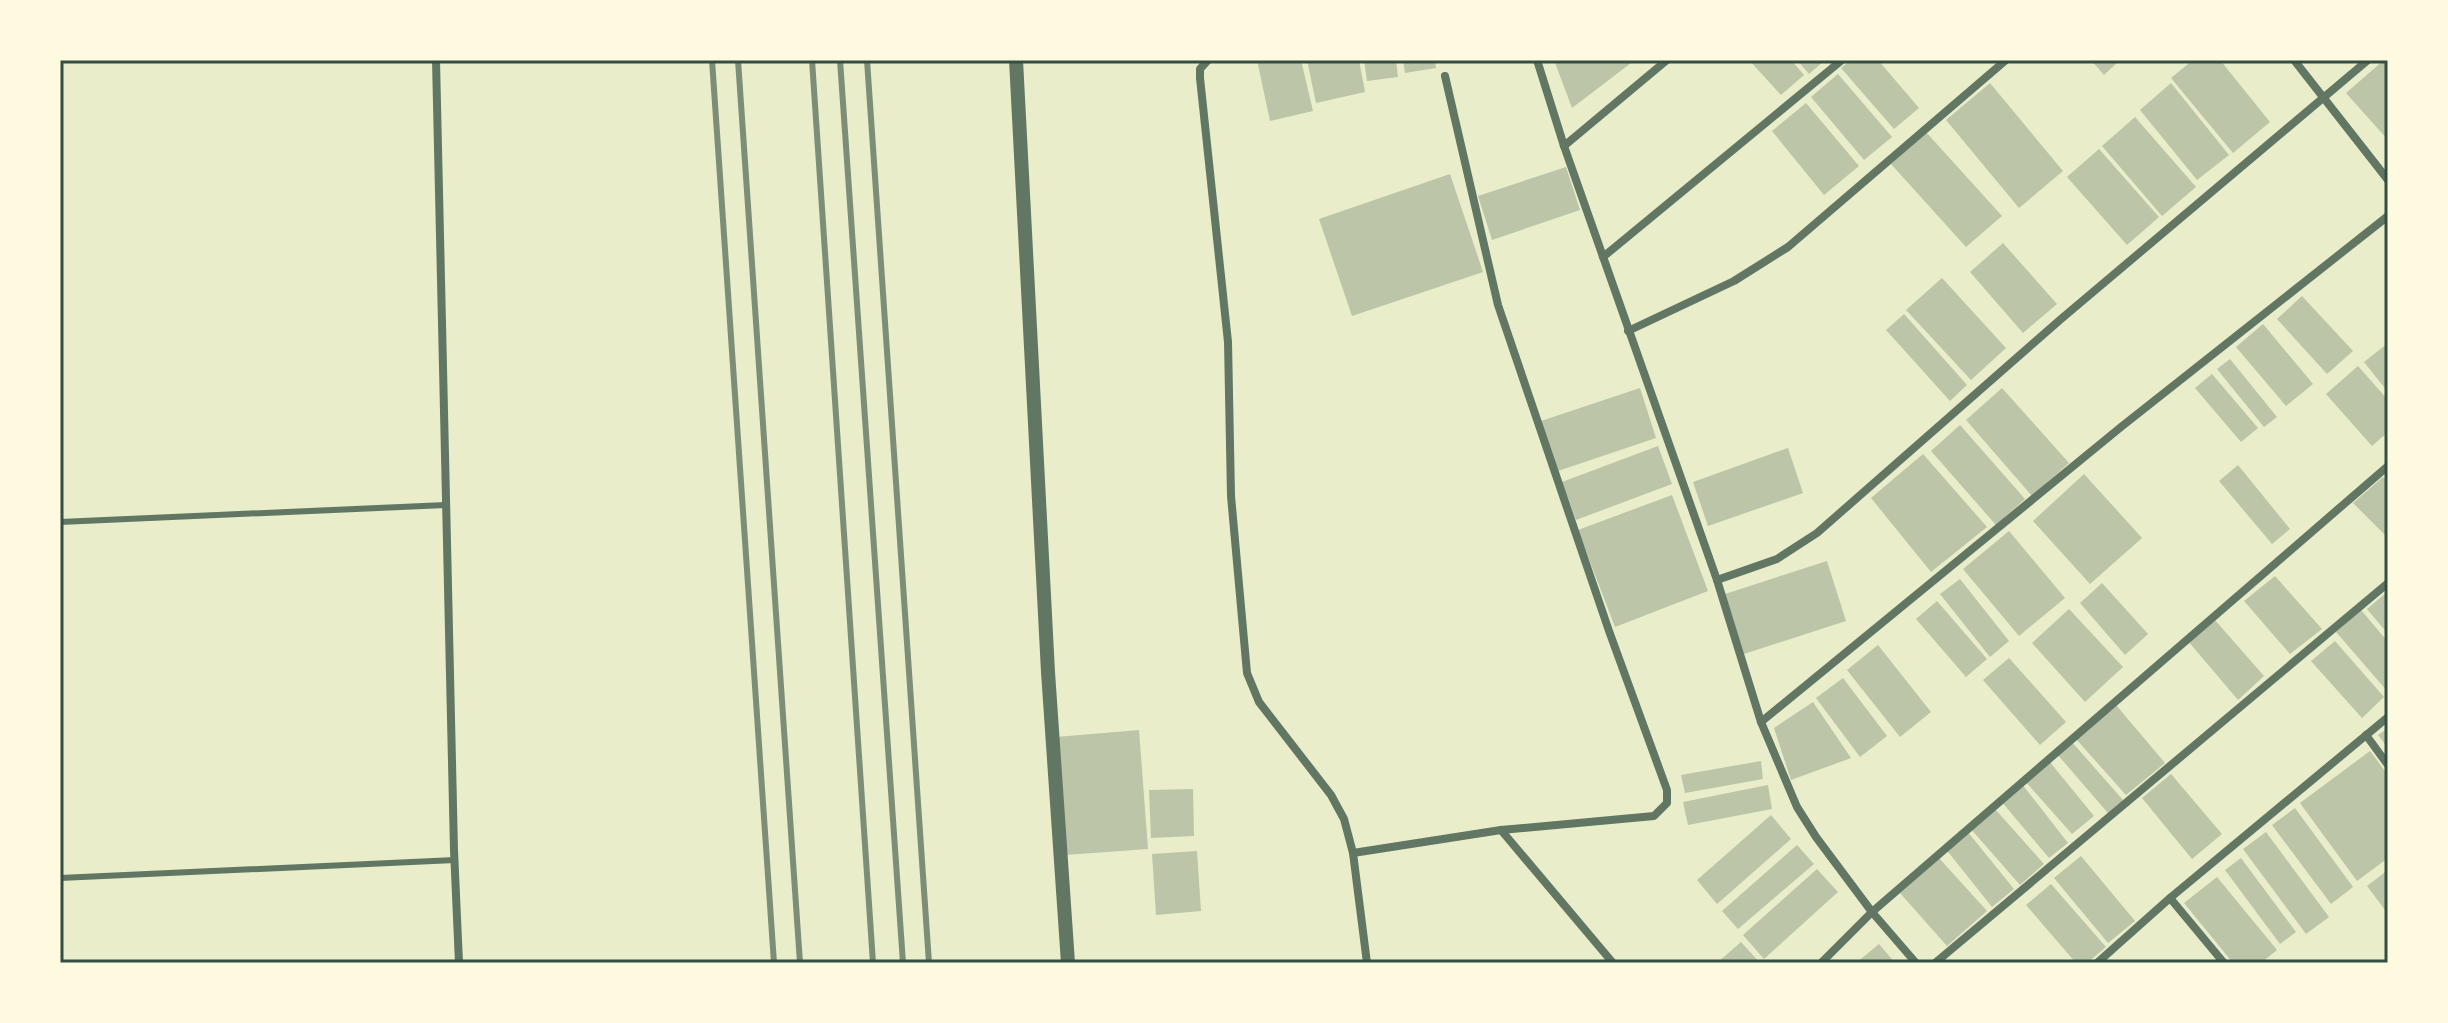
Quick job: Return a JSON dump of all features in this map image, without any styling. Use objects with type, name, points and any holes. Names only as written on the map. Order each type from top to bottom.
[{"type":"street","points":[[436,60],[459,963]]},
{"type":"street","points":[[1016,60],[1048,672],[1068,963]]},
{"type":"street","points":[[1208,60],[1200,69],[1200,78],[1228,342],[1231,496],[1247,673],[1259,702],[1331,795],[1344,819],[1353,853],[1367,963]]},
{"type":"street","points":[[1537,60],[1628,331],[1717,580],[1761,722],[1797,807],[1816,837],[1872,912],[1916,963]]},
{"type":"street","points":[[1564,146],[1667,60]]},
{"type":"street","points":[[1603,257],[1842,60]]},
{"type":"street","points":[[1628,331],[1734,281],[1788,247],[2006,60]]},
{"type":"street","points":[[2294,60],[2388,180]]},
{"type":"street","points":[[1717,580],[1777,559],[1817,533],[2061,319],[2368,60]]},
{"type":"street","points":[[1353,853],[1501,830],[1654,816],[1667,803],[1667,790],[1609,631],[1498,305],[1445,76]]},
{"type":"street","points":[[1761,722],[2121,427],[2388,216]]},
{"type":"street","points":[[1821,963],[1872,912],[2388,466]]},
{"type":"street","points":[[1935,963],[2388,583]]},
{"type":"street","points":[[2097,963],[2170,898],[2388,717]]},
{"type":"street","points":[[2366,735],[2388,765]]},
{"type":"street","points":[[1501,830],[1613,963]]},
{"type":"street","points":[[2170,898],[2224,963]]},
{"type":"lane","points":[[60,522],[446,505]]},
{"type":"lane","points":[[60,878],[455,860]]},
{"type":"building","points":[[1257,60],[1301,60],[1313,111],[1270,121]]},
{"type":"building","points":[[1307,60],[1359,60],[1365,92],[1316,103]]},
{"type":"building","points":[[1364,60],[1396,60],[1398,77],[1367,81]]},
{"type":"building","points":[[1403,60],[1435,60],[1436,68],[1405,73]]},
{"type":"building","points":[[1554,60],[1635,60],[1572,108]]},
{"type":"building","points":[[1749,60],[1791,60],[1804,75],[1781,95]]},
{"type":"building","points":[[1797,60],[1825,60],[1809,74]]},
{"type":"building","points":[[1851,60],[1878,60],[1919,108],[1894,129],[1841,68]]},
{"type":"building","points":[[2091,60],[2120,60],[2104,75]]},
{"type":"building","points":[[2193,60],[2220,60],[2270,122],[2233,153],[2171,78]]},
{"type":"building","points":[[2384,60],[2388,60],[2388,140],[2346,93]]},
{"type":"building","points":[[1838,74],[1892,137],[1864,160],[1811,97]]},
{"type":"building","points":[[1990,83],[2063,171],[2019,208],[1946,120]]},
{"type":"building","points":[[2171,83],[2229,155],[2197,180],[2140,110]]},
{"type":"building","points":[[1806,103],[1859,166],[1824,195],[1772,131]]},
{"type":"building","points":[[2135,117],[2196,187],[2162,216],[2102,146]]},
{"type":"building","points":[[1926,132],[2002,216],[1966,247],[1891,164]]},
{"type":"building","points":[[2099,149],[2159,217],[2127,245],[2067,177]]},
{"type":"building","points":[[1566,167],[1580,210],[1492,240],[1478,196]]},
{"type":"building","points":[[1450,174],[1483,272],[1352,316],[1319,219]]},
{"type":"building","points":[[2003,243],[2057,304],[2023,333],[1970,272]]},
{"type":"building","points":[[1942,278],[2006,348],[1971,380],[1906,310]]},
{"type":"building","points":[[2302,296],[2353,351],[2327,374],[2277,319]]},
{"type":"building","points":[[1904,314],[1967,385],[1950,401],[1886,330]]},
{"type":"building","points":[[2263,324],[2313,384],[2286,406],[2236,347]]},
{"type":"building","points":[[2388,343],[2388,392],[2364,362]]},
{"type":"building","points":[[2230,359],[2277,417],[2264,427],[2217,369]]},
{"type":"building","points":[[2358,366],[2388,400],[2388,432],[2372,446],[2326,394]]},
{"type":"building","points":[[2212,374],[2258,428],[2241,442],[2195,388]]},
{"type":"building","points":[[1640,388],[1656,438],[1558,471],[1541,421]]},
{"type":"building","points":[[2002,388],[2069,463],[2032,496],[1966,420]]},
{"type":"building","points":[[1960,425],[2025,499],[1996,525],[1931,451]]},
{"type":"building","points":[[1658,446],[1672,484],[1576,520],[1562,482]]},
{"type":"building","points":[[1788,448],[1803,493],[1708,526],[1693,482]]},
{"type":"building","points":[[1923,454],[1987,527],[1931,572],[1871,498]]},
{"type":"building","points":[[2238,465],[2290,529],[2272,544],[2219,481]]},
{"type":"building","points":[[2084,474],[2142,538],[2090,584],[2033,521]]},
{"type":"building","points":[[2383,477],[2388,482],[2388,538],[2353,503]]},
{"type":"building","points":[[1672,495],[1708,591],[1615,627],[1578,530]]},
{"type":"building","points":[[2009,531],[2065,598],[2019,636],[1963,569]]},
{"type":"building","points":[[1827,561],[1846,621],[1744,654],[1725,594]]},
{"type":"building","points":[[2275,576],[2322,629],[2290,654],[2244,601]]},
{"type":"building","points":[[1960,579],[2009,641],[1990,657],[1940,594]]},
{"type":"building","points":[[2102,583],[2148,634],[2125,655],[2080,603]]},
{"type":"building","points":[[2386,593],[2388,595],[2388,634],[2367,609]]},
{"type":"building","points":[[1937,601],[1987,659],[1966,677],[1916,619]]},
{"type":"building","points":[[2069,609],[2123,667],[2085,702],[2032,643]]},
{"type":"building","points":[[2361,610],[2388,642],[2388,692],[2336,632]]},
{"type":"building","points":[[2214,619],[2264,676],[2238,700],[2188,641]]},
{"type":"building","points":[[2335,641],[2384,697],[2362,718],[2311,661]]},
{"type":"building","points":[[1878,645],[1931,712],[1900,737],[1847,670]]},
{"type":"building","points":[[2009,658],[2066,722],[2040,745],[1983,680]]},
{"type":"building","points":[[1843,678],[1887,736],[1860,757],[1816,698]]},
{"type":"building","points":[[1813,702],[1851,758],[1791,780],[1774,728]]},
{"type":"building","points":[[2116,705],[2165,763],[2126,795],[2076,739]]},
{"type":"building","points":[[2388,728],[2388,748],[2378,735]]},
{"type":"building","points":[[1139,730],[1148,849],[1065,855],[1056,737]]},
{"type":"building","points":[[2071,741],[2123,800],[2108,813],[2057,754]]},
{"type":"building","points":[[2370,751],[2388,775],[2388,858],[2357,881],[2300,803]]},
{"type":"building","points":[[1761,761],[1763,779],[1685,793],[1681,775]]},
{"type":"building","points":[[2049,761],[2094,816],[2072,834],[2025,781]]},
{"type":"building","points":[[2171,774],[2222,834],[2192,859],[2142,798]]},
{"type":"building","points":[[2022,784],[2068,843],[2049,858],[2001,801]]},
{"type":"building","points":[[1768,785],[1772,809],[1688,825],[1683,802]]},
{"type":"building","points":[[1193,789],[1194,836],[1151,838],[1149,790]]},
{"type":"building","points":[[2295,808],[2353,887],[2331,904],[2272,825]]},
{"type":"building","points":[[1995,809],[2044,864],[2020,885],[1970,828]]},
{"type":"building","points":[[1771,815],[1791,839],[1717,904],[1697,880]]},
{"type":"building","points":[[1967,831],[2014,889],[1992,907],[1945,848]]},
{"type":"building","points":[[2266,832],[2329,917],[2306,934],[2243,849]]},
{"type":"building","points":[[1797,845],[1814,864],[1738,929],[1722,911]]},
{"type":"building","points":[[1197,851],[1201,911],[1156,915],[1152,854]]},
{"type":"building","points":[[2081,856],[2135,921],[2108,943],[2054,878]]},
{"type":"building","points":[[1939,858],[1987,911],[1947,946],[1900,893]]},
{"type":"building","points":[[2241,858],[2296,932],[2280,944],[2225,870]]},
{"type":"building","points":[[1817,869],[1838,892],[1764,959],[1743,935]]},
{"type":"building","points":[[2388,870],[2388,914],[2367,886]]},
{"type":"building","points":[[2217,877],[2277,950],[2261,963],[2233,963],[2184,903]]},
{"type":"building","points":[[2051,884],[2106,947],[2087,963],[2076,963],[2026,905]]},
{"type":"building","points":[[1741,942],[1760,963],[1717,963]]},
{"type":"building","points":[[1879,944],[1895,963],[1856,963]]},
{"type":"railway","points":[[712,60],[774,963]]},
{"type":"railway","points":[[738,60],[800,963]]},
{"type":"railway","points":[[812,60],[873,963]]},
{"type":"railway","points":[[840,60],[903,963]]},
{"type":"railway","points":[[867,60],[929,963]]}]
